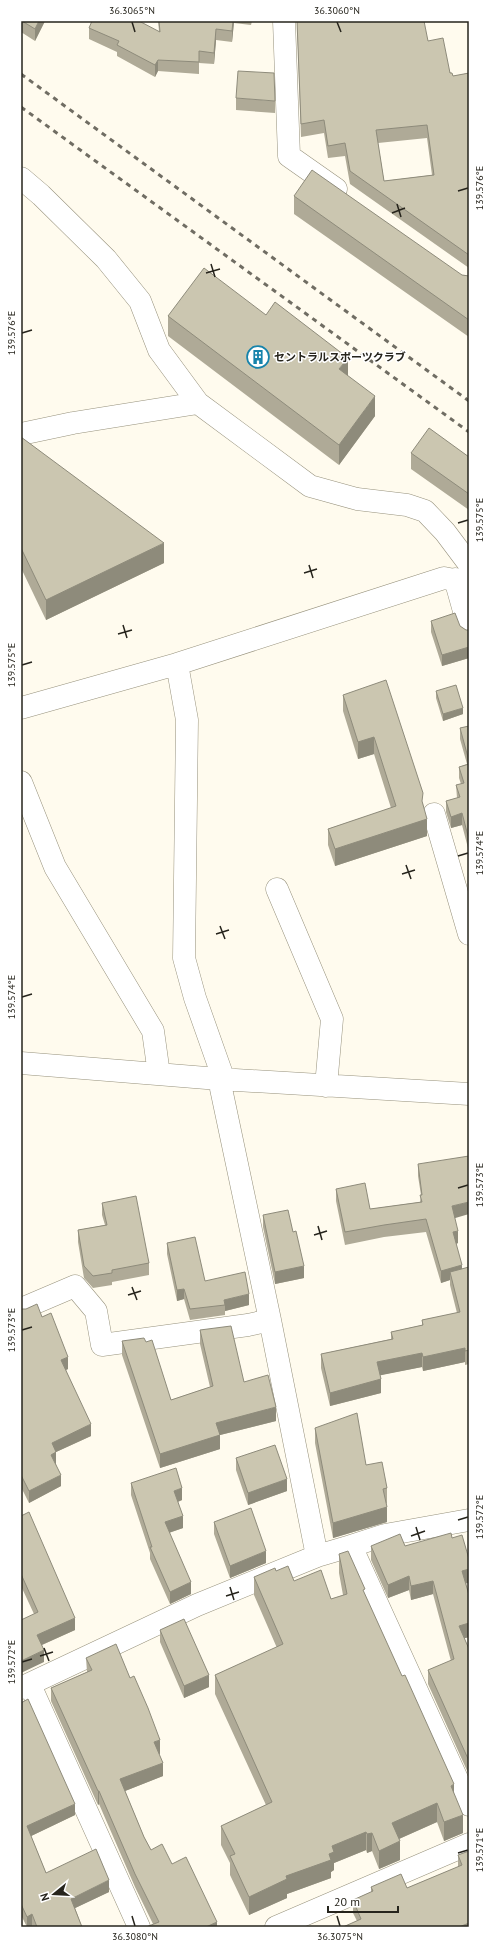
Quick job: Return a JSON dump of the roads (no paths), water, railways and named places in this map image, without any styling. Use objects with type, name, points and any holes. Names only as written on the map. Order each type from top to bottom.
[{"type":"street","points":[[284,21],[289,156],[353,202]]},
{"type":"street","points":[[21,178],[41,195],[106,259],[140,301],[158,350],[198,403],[310,486],[356,499],[406,505],[425,511],[445,532],[464,575],[469,629]]},
{"type":"street","points":[[21,434],[73,423],[198,403]]},
{"type":"street","points":[[21,708],[177,664],[444,578],[464,575]]},
{"type":"street","points":[[177,664],[187,720],[184,958],[221,1080],[317,1556]]},
{"type":"street","points":[[21,782],[55,867],[153,1031],[159,1074]]},
{"type":"street","points":[[434,814],[469,934]]},
{"type":"street","points":[[277,889],[332,1019],[326,1086]]},
{"type":"street","points":[[21,1063],[221,1080],[469,1094]]},
{"type":"street","points":[[21,1309],[75,1286],[96,1311],[102,1345],[248,1325],[270,1320]]},
{"type":"street","points":[[139,1927],[26,1687],[197,1605],[317,1556],[385,1536],[469,1520]]},
{"type":"street","points":[[351,1546],[469,1805]]},
{"type":"street","points":[[276,1927],[469,1844]]},
{"type":"railway","points":[[21,74],[469,401]]},
{"type":"railway","points":[[21,107],[469,432]]},
{"type":"place","name":"セントラルスポーツクラブ","points":[[258,357]]}]
